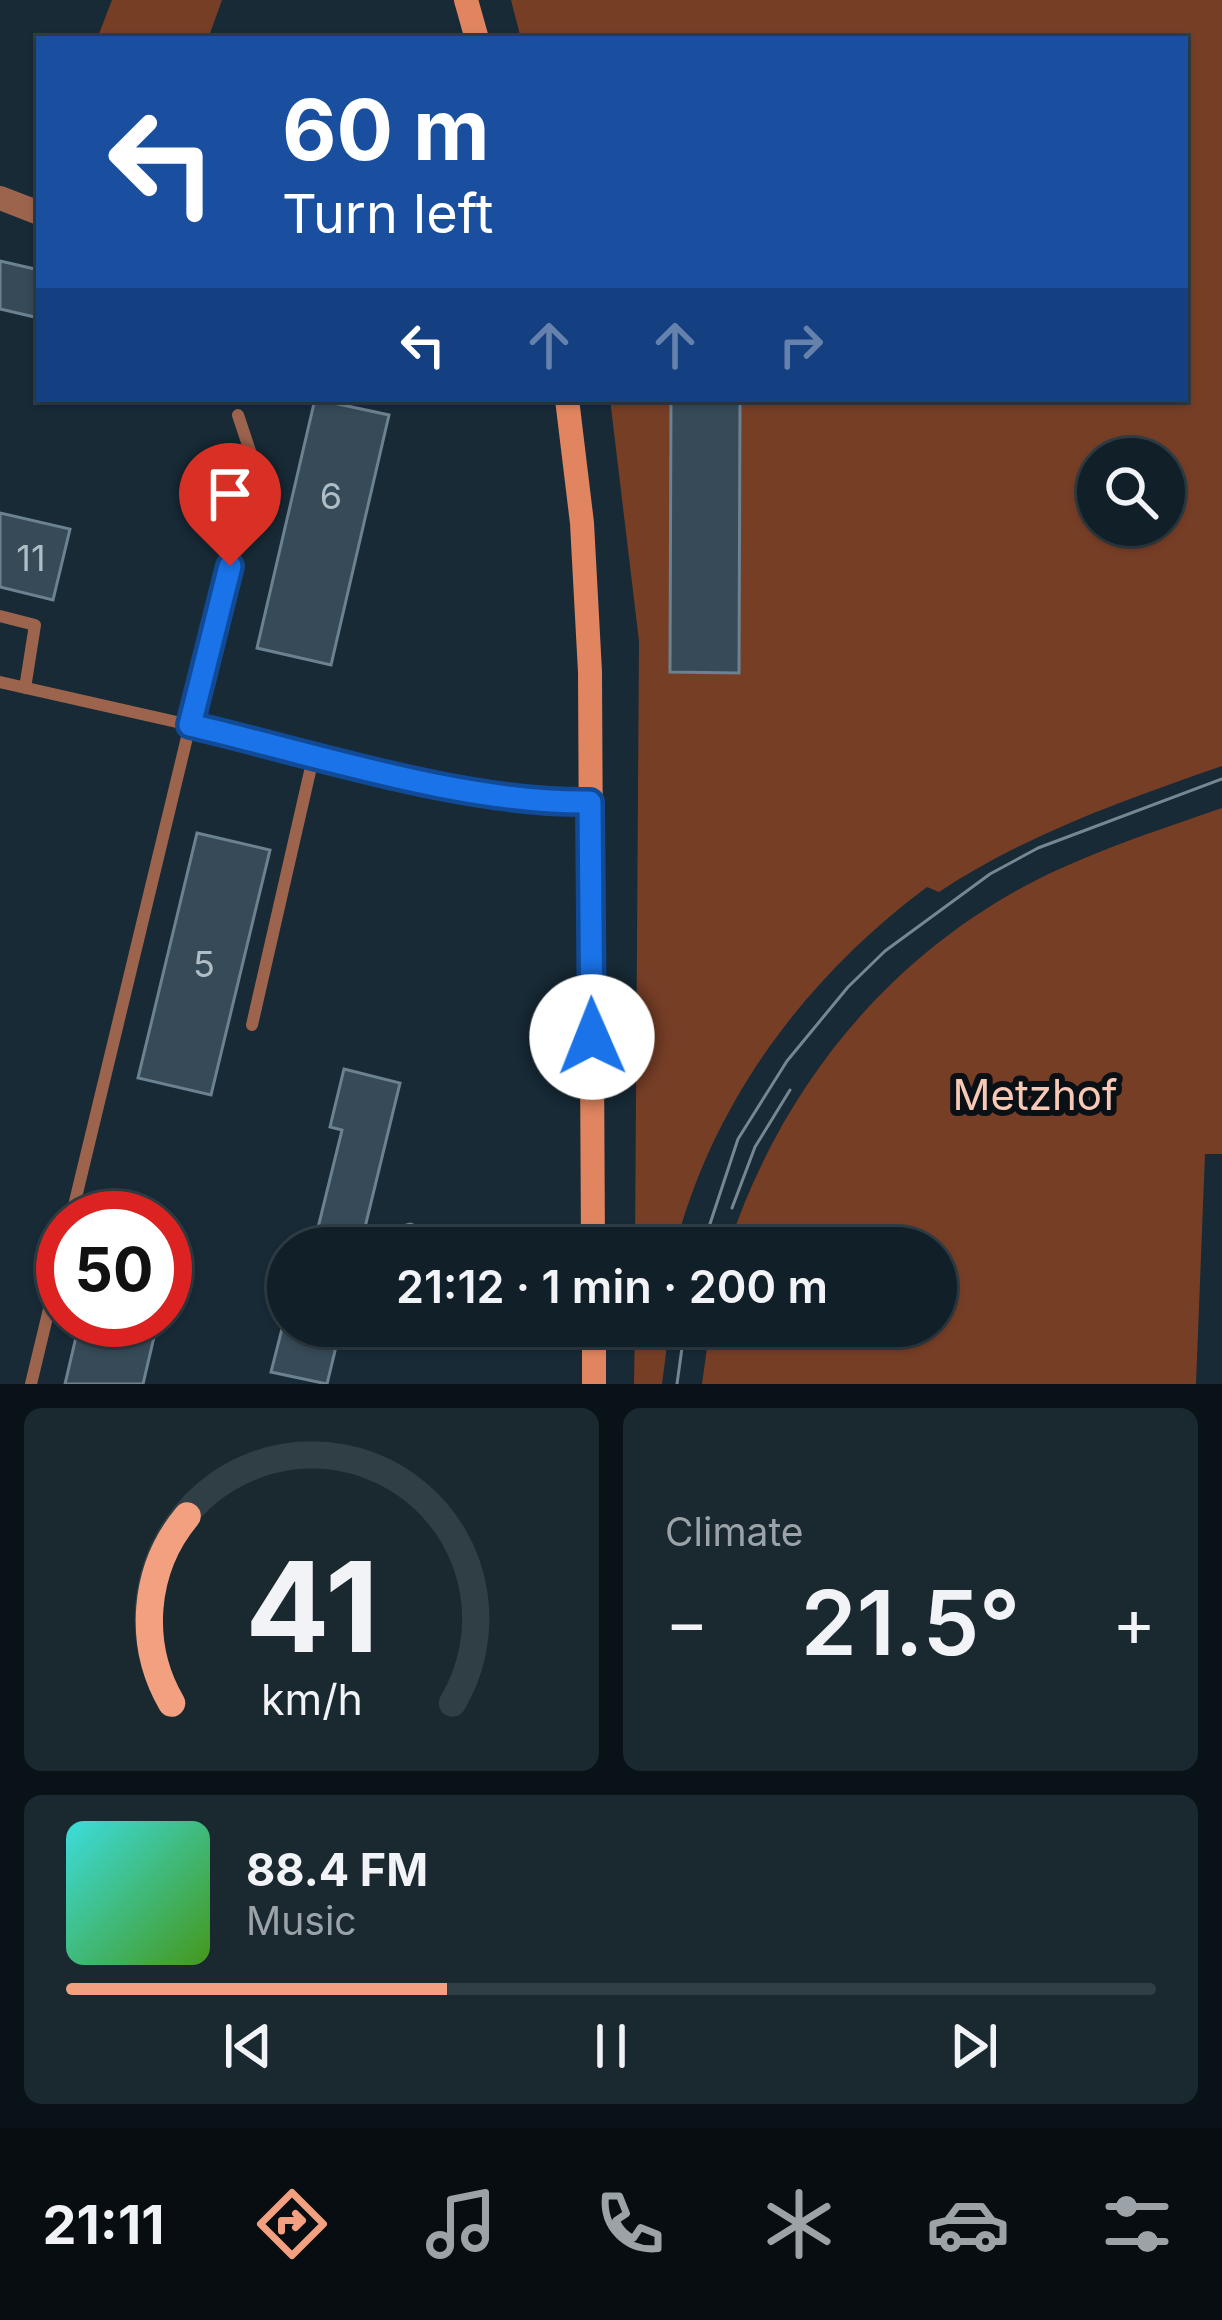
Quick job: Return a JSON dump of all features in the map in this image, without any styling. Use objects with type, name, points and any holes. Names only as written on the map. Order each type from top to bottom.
[{"type":"main road","points":[[466,0],[476,36]]},
{"type":"main road","points":[[567,402],[582,523],[589,650],[593,1227]]},
{"type":"main road","points":[[594,1347],[594,1384]]},
{"type":"street","points":[[0,198],[36,212]]},
{"type":"lane","points":[[78,1191],[254,463],[238,415]]},
{"type":"lane","points":[[0,616],[35,625],[26,688]]},
{"type":"lane","points":[[0,682],[518,799],[590,802]]},
{"type":"lane","points":[[252,1025],[314,754]]},
{"type":"lane","points":[[31,1384],[40,1347]]},
{"type":"green space","points":[[112,0],[222,0],[209,36],[98,36]]},
{"type":"green space","points":[[511,0],[1222,0],[1222,766],[1041,836],[939,892],[927,887],[842,961],[770,1046],[713,1142],[682,1227],[635,1227],[639,641],[610,402],[1188,402],[1188,36],[520,36]]},
{"type":"green space","name":"Metzhof","points":[[1222,808],[1222,1154],[1205,1154],[1196,1384],[702,1384],[707,1347],[957,1347],[957,1227],[736,1227],[749,1191],[806,1086],[881,994],[973,918],[1025,886],[1122,843]]},
{"type":"green space","points":[[635,1347],[667,1347],[662,1384],[634,1384]]},
{"type":"building","points":[[0,261],[36,269],[36,317],[0,309]]},
{"type":"building","points":[[314,402],[389,415],[331,665],[257,648]]},
{"type":"building","points":[[671,402],[740,402],[739,673],[670,672]]},
{"type":"building","points":[[0,513],[70,529],[53,600],[0,587]]},
{"type":"building","points":[[197,833],[270,850],[211,1095],[138,1078]]},
{"type":"building","points":[[344,1069],[400,1083],[365,1227],[318,1227],[342,1130],[330,1127]]},
{"type":"building","points":[[74,1347],[152,1347],[143,1384],[65,1384]]},
{"type":"building","points":[[277,1347],[336,1347],[327,1384],[271,1372]]},
{"type":"tram line","points":[[709,1227],[738,1139],[787,1061],[848,987],[885,951],[990,874],[1038,848],[1222,779]]},
{"type":"tram line","points":[[732,1208],[755,1147],[790,1090]]},
{"type":"tram line","points":[[677,1384],[682,1347]]},
{"type":"route","points":[[230,566],[190,725],[450,787],[541,803],[590,802],[592,1037]]}]
